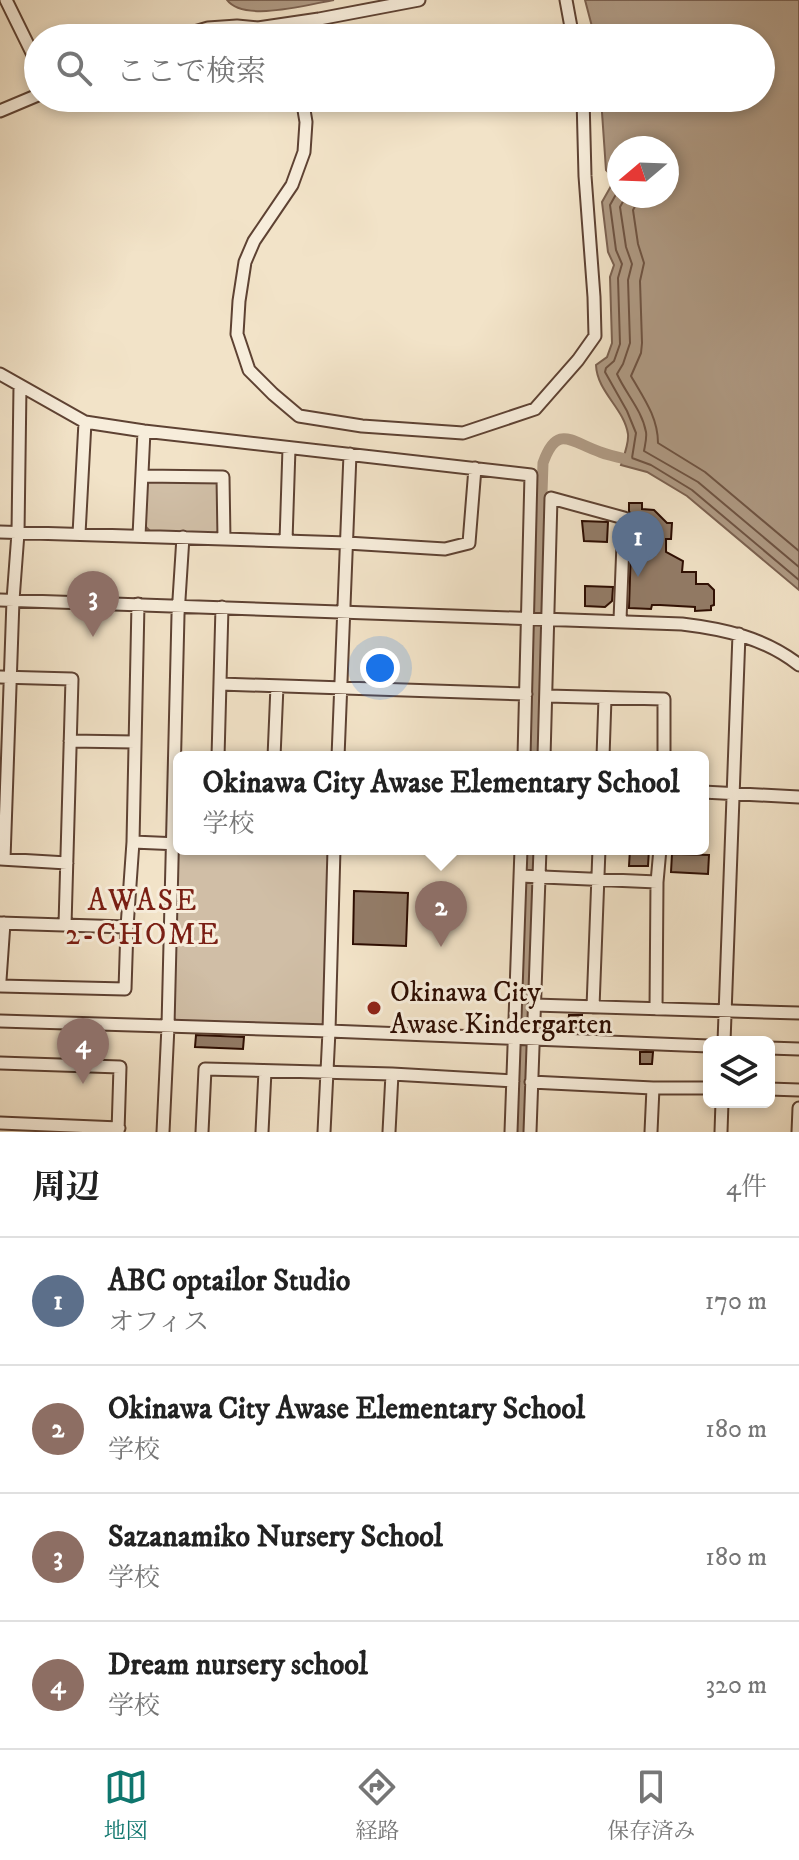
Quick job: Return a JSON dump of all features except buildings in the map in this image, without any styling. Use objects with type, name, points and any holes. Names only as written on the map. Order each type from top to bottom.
[{"type":"street","points":[[6,0],[24,37]]},
{"type":"street","points":[[285,24],[419,0]]},
{"type":"street","points":[[566,0],[570,24]]},
{"type":"street","points":[[0,111],[24,101]]},
{"type":"street","points":[[304,112],[304,152],[292,185],[254,241],[245,262],[237,334],[249,370],[299,416],[362,426],[463,433],[535,409],[595,336],[583,112]]},
{"type":"street","points":[[0,374],[85,422],[531,475],[538,618],[547,696],[544,751]]},
{"type":"street","points":[[20,386],[18,533],[6,600],[2,859],[67,863]]},
{"type":"street","points":[[79,534],[85,422]]},
{"type":"street","points":[[139,536],[144,431]]},
{"type":"street","points":[[286,541],[289,448]]},
{"type":"street","points":[[338,751],[350,454]]},
{"type":"street","points":[[0,532],[445,549],[469,543],[475,468]]},
{"type":"street","points":[[142,476],[223,477],[224,539]]},
{"type":"street","points":[[524,751],[526,694],[551,498],[624,518],[620,620]]},
{"type":"street","points":[[177,751],[178,606],[183,537]]},
{"type":"street","points":[[6,600],[696,625],[739,634],[775,649],[799,665]]},
{"type":"street","points":[[0,986],[125,989],[133,842],[138,604]]},
{"type":"street","points":[[218,751],[222,607]]},
{"type":"street","points":[[724,1036],[739,634]]},
{"type":"street","points":[[5,677],[72,679],[65,925]]},
{"type":"street","points":[[220,684],[526,694]]},
{"type":"street","points":[[274,751],[277,686]]},
{"type":"street","points":[[547,696],[664,699],[664,751]]},
{"type":"street","points":[[603,751],[605,698]]},
{"type":"street","points":[[70,741],[135,742]]},
{"type":"street","points":[[709,792],[799,797]]},
{"type":"street","points":[[133,842],[173,844]]},
{"type":"street","points":[[163,1132],[176,855]]},
{"type":"street","points":[[324,1132],[334,855]]},
{"type":"street","points":[[511,1132],[521,855]]},
{"type":"street","points":[[530,1132],[540,855]]},
{"type":"street","points":[[593,1007],[599,855]]},
{"type":"street","points":[[656,1009],[659,855]]},
{"type":"street","points":[[520,876],[657,882]]},
{"type":"street","points":[[0,980],[2,923],[127,927]]},
{"type":"street","points":[[534,1005],[799,1013]]},
{"type":"street","points":[[0,1021],[703,1046]]},
{"type":"street","points":[[775,1048],[799,1049]]},
{"type":"street","points":[[0,1063],[120,1067],[118,1130],[0,1123]]},
{"type":"street","points":[[202,1132],[205,1069],[513,1081]]},
{"type":"street","points":[[262,1132],[265,1071]]},
{"type":"street","points":[[389,1132],[392,1074]]},
{"type":"street","points":[[531,1082],[703,1088]]},
{"type":"street","points":[[651,1132],[653,1088]]},
{"type":"street","points":[[775,1089],[799,1090]]},
{"type":"street","points":[[721,1132],[722,1108]]},
{"type":"street","points":[[798,1132],[799,1108]]},
{"type":"shaded area","points":[[151,479],[217,479],[221,485],[221,529],[213,535],[151,532],[145,526],[146,484]]},
{"type":"shaded area","points":[[176,855],[329,855],[323,1028],[170,1024]]},
{"type":"water","points":[[227,0],[334,0],[262,11],[235,7]]},
{"type":"water","points":[[585,0],[799,0],[799,590],[687,496],[647,472],[621,465],[627,445],[626,425],[601,384],[596,365],[607,357],[612,343],[610,277],[614,265],[608,252],[602,202],[607,193],[607,208],[679,208],[679,136],[607,136],[607,171],[602,112],[775,112],[775,24],[591,24]]},
{"type":"waterway","points":[[533,751],[543,463],[548,451],[560,439],[626,459]]},
{"type":"waterway","points":[[521,1132],[530,855]]},
{"type":"place","name":"ABC optailor Studio","points":[[638,577]]},
{"type":"place","name":"Sazanamiko Nursery School","points":[[93,637]]},
{"type":"place","name":"Okinawa City Awase Elementary School","points":[[441,947]]},
{"type":"place","name":"Okinawa City Awase Kindergarten","points":[[374,1008]]},
{"type":"place","name":"Dream nursery school","points":[[83,1084]]},
{"type":"district","name":"AWASE 2-CHOME","points":[[143,918]]}]
